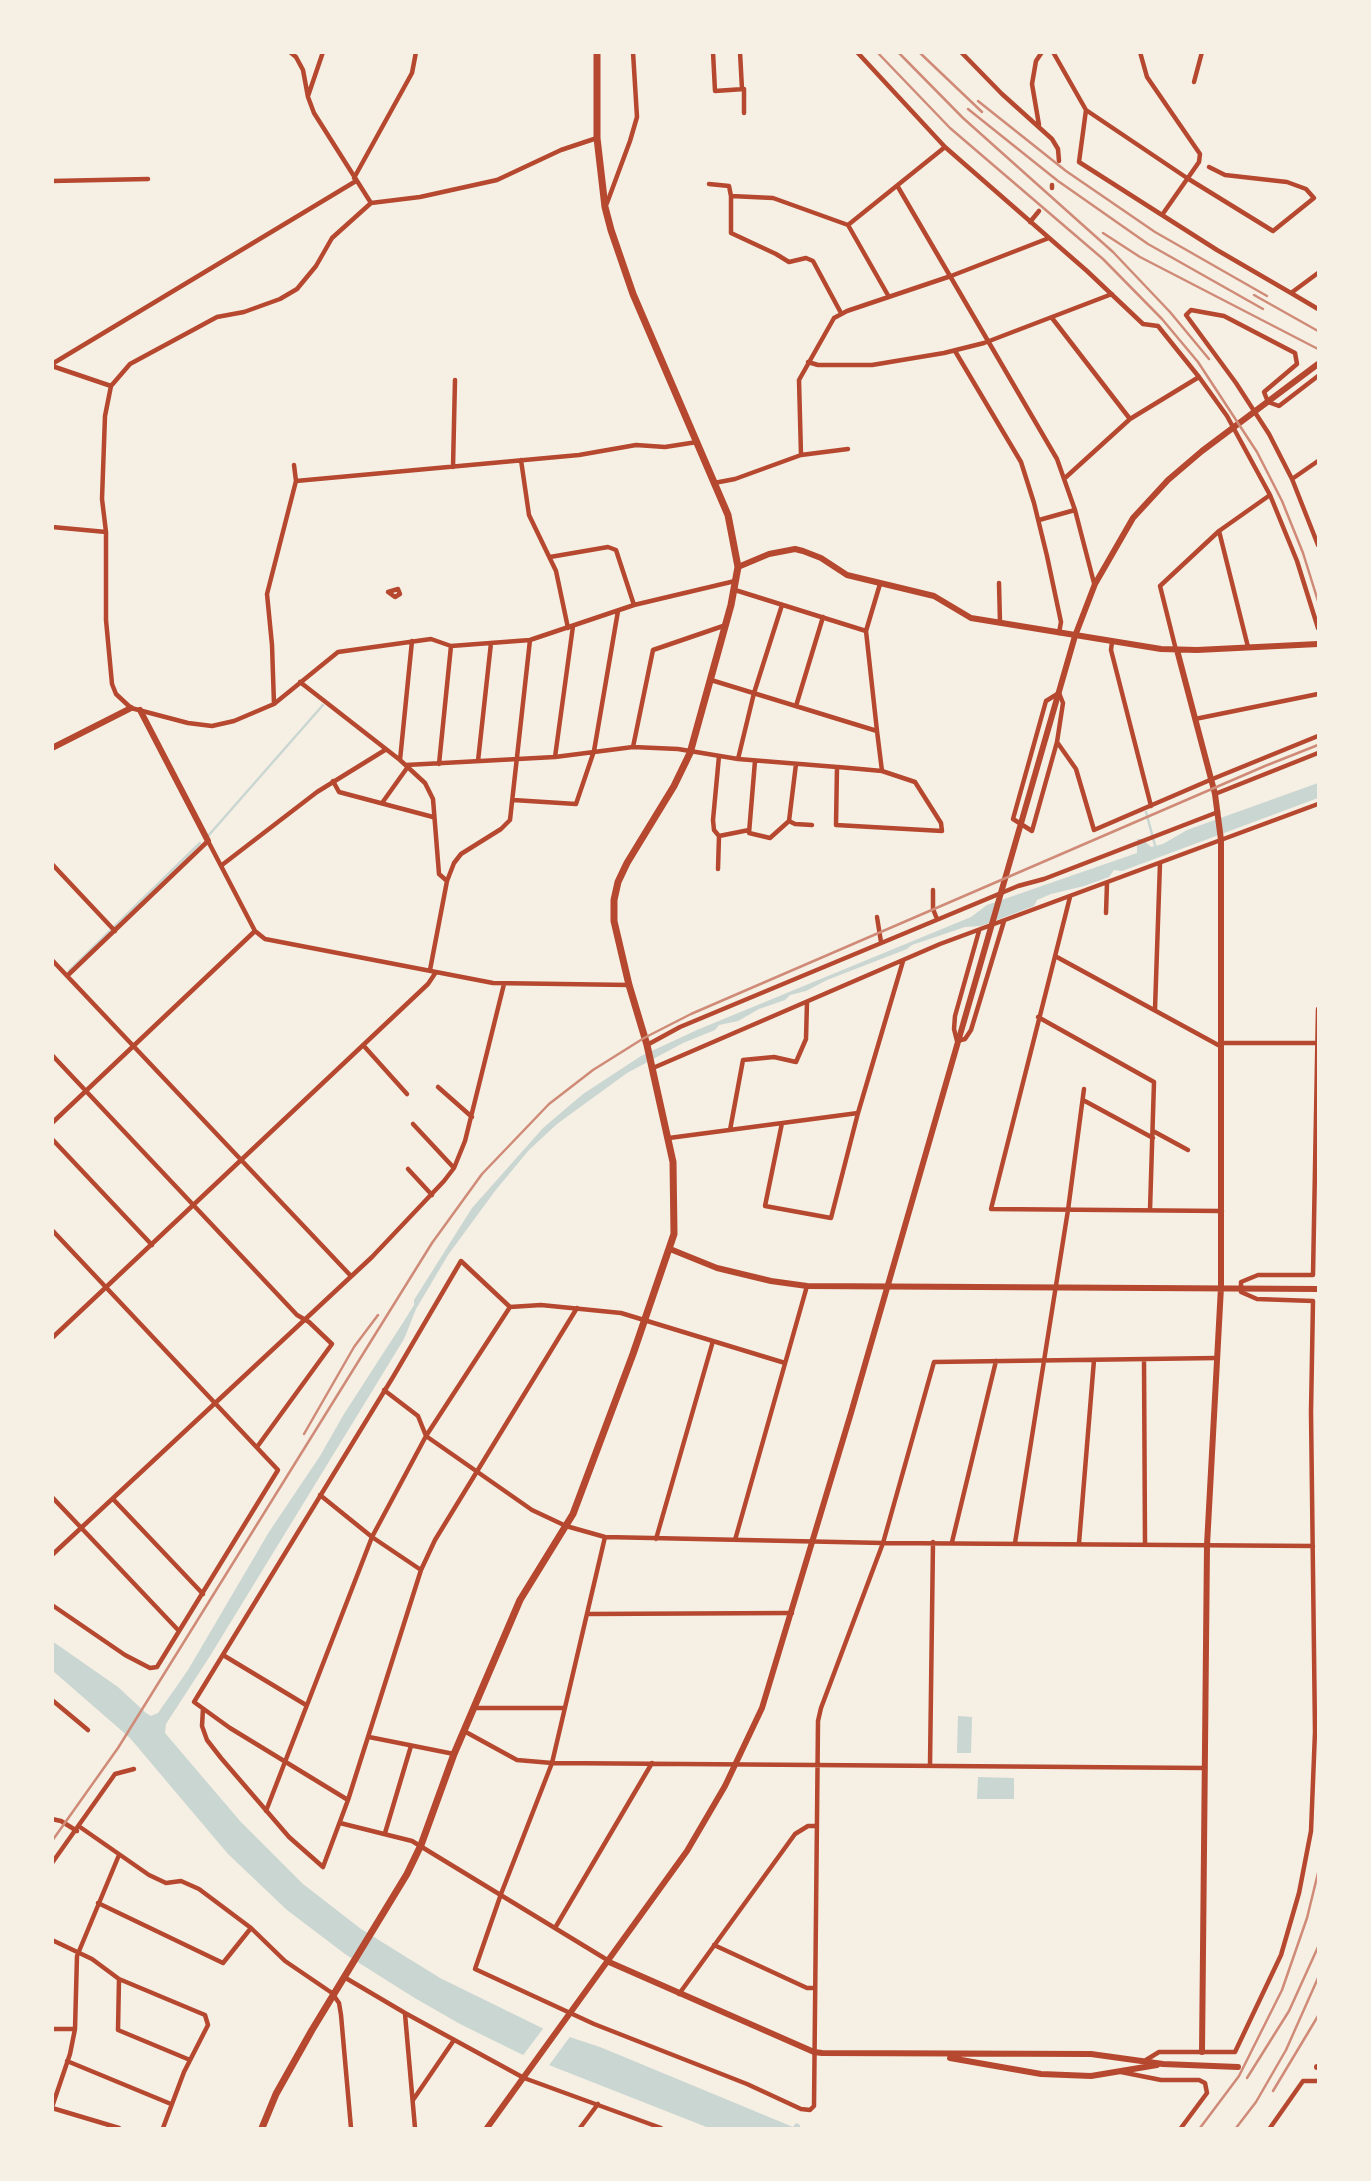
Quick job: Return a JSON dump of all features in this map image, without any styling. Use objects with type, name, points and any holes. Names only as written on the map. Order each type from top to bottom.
[{"type":"main road","points":[[262,2129],[276,2094],[332,1993],[384,1915],[421,1845],[454,1754],[520,1600],[566,1526],[586,1481],[674,1234],[673,1162],[669,1138],[614,921],[614,900],[618,881],[627,863],[674,786],[690,752],[726,625],[738,567],[732,531],[714,482],[633,294],[605,207],[597,138],[597,52]]},
{"type":"street","points":[[290,52],[303,70],[314,113],[371,203]]},
{"type":"street","points":[[308,97],[323,52]]},
{"type":"street","points":[[52,365],[355,180],[412,73],[416,52]]},
{"type":"street","points":[[605,207],[637,117],[633,52]]},
{"type":"street","points":[[713,52],[715,91],[742,89]]},
{"type":"street","points":[[740,52],[744,113]]},
{"type":"street","points":[[857,52],[945,147],[1050,238],[1143,324],[1158,326],[1199,377],[1234,427],[1270,495],[1297,561],[1318,628]]},
{"type":"street","points":[[961,52],[1052,139],[1058,149],[1059,161]]},
{"type":"street","points":[[1039,126],[1032,83],[1042,52]]},
{"type":"street","points":[[1053,52],[1086,110],[1187,178],[1273,231],[1314,198],[1306,189],[1287,182],[1225,175],[1209,167]]},
{"type":"street","points":[[1140,52],[1147,77],[1200,154],[1199,162],[1162,215]]},
{"type":"street","points":[[1194,82],[1202,52]]},
{"type":"street","points":[[1086,110],[1079,162],[1217,250],[1318,309]]},
{"type":"street","points":[[597,138],[561,150],[497,180],[420,197],[371,203],[332,239],[316,266],[297,289],[280,299],[205,323],[135,360],[111,386],[105,416],[102,492],[106,532],[109,670],[116,694],[131,708],[188,723],[212,726],[234,721],[274,704],[338,652],[431,639],[452,646],[530,640],[634,605],[736,581]]},
{"type":"street","points":[[848,225],[945,147]]},
{"type":"street","points":[[52,181],[148,179]]},
{"type":"street","points":[[709,184],[729,186],[731,233],[789,262],[806,258],[813,261],[841,313]]},
{"type":"street","points":[[898,187],[1049,444],[1065,478],[1094,584]]},
{"type":"street","points":[[731,196],[773,198],[848,225],[890,297]]},
{"type":"street","points":[[1030,222],[1039,211]]},
{"type":"street","points":[[802,455],[798,383],[834,318],[841,313],[951,276],[1050,238]]},
{"type":"street","points":[[1291,293],[1318,273]]},
{"type":"street","points":[[808,362],[818,365],[872,365],[955,351],[990,341],[1112,294]]},
{"type":"street","points":[[1318,376],[1279,406],[1268,402],[1264,392],[1297,364],[1295,353],[1224,316],[1191,310],[1186,315],[1255,411],[1292,479],[1318,545]]},
{"type":"street","points":[[1052,318],[1130,419]]},
{"type":"street","points":[[955,351],[1021,461],[1039,520],[1061,622],[1059,632]]},
{"type":"street","points":[[487,2129],[687,1851],[736,1763],[762,1708],[792,1613],[1075,636],[1094,584],[1133,518],[1149,499],[1185,465],[1318,364]]},
{"type":"street","points":[[52,365],[111,386]]},
{"type":"street","points":[[1065,478],[1130,419],[1199,377]]},
{"type":"street","points":[[453,467],[455,380]]},
{"type":"street","points":[[296,481],[579,455],[636,445],[665,447],[697,442]]},
{"type":"street","points":[[714,482],[734,479],[802,455],[848,449]]},
{"type":"street","points":[[520,460],[529,515],[556,571],[570,627],[555,757]]},
{"type":"street","points":[[1292,479],[1318,461]]},
{"type":"street","points":[[274,704],[267,594],[296,481],[294,465]]},
{"type":"street","points":[[1202,2052],[1208,1545],[1221,1287],[1221,839],[1215,794],[1160,586],[1219,531],[1270,495]]},
{"type":"street","points":[[1039,520],[1075,510]]},
{"type":"street","points":[[52,527],[106,532]]},
{"type":"street","points":[[1219,531],[1248,647]]},
{"type":"street","points":[[550,557],[608,547],[616,550],[634,605]]},
{"type":"street","points":[[738,567],[769,554],[795,550],[821,558],[847,575],[934,596],[971,618],[1112,642],[1177,650],[1318,644]]},
{"type":"street","points":[[999,583],[1000,624]]},
{"type":"street","points":[[880,584],[866,631],[882,771]]},
{"type":"street","points":[[735,590],[866,631]]},
{"type":"street","points":[[738,759],[754,693],[782,605]]},
{"type":"street","points":[[513,800],[576,804],[594,751],[618,611]]},
{"type":"street","points":[[796,706],[822,617]]},
{"type":"street","points":[[633,747],[653,650],[726,625]]},
{"type":"street","points":[[52,1338],[428,984],[433,971],[447,881],[454,863],[461,854],[501,829],[510,820],[530,640]]},
{"type":"street","points":[[400,760],[412,641]]},
{"type":"street","points":[[1112,642],[1111,650],[1151,806]]},
{"type":"street","points":[[478,761],[491,643]]},
{"type":"street","points":[[439,764],[452,646]]},
{"type":"street","points":[[711,680],[877,731]]},
{"type":"street","points":[[300,682],[400,760],[429,789],[433,799],[439,874],[447,881]]},
{"type":"street","points":[[1059,693],[1063,703],[1057,741],[1032,831],[1013,818],[1046,701],[1059,693]]},
{"type":"street","points":[[1194,719],[1318,694]]},
{"type":"street","points":[[52,748],[131,708]]},
{"type":"street","points":[[140,710],[255,931],[265,939],[504,984],[629,985]]},
{"type":"street","points":[[1057,741],[1076,769],[1094,830],[1318,736]]},
{"type":"street","points":[[382,803],[407,767],[555,757],[633,747],[678,749],[755,761],[837,767],[882,771],[915,782],[941,823],[942,831],[836,825],[837,767]]},
{"type":"street","points":[[222,865],[333,781],[385,750]]},
{"type":"street","points":[[1215,794],[1318,753]]},
{"type":"street","points":[[718,869],[719,836],[714,830],[713,820],[719,757]]},
{"type":"street","points":[[749,831],[755,761]]},
{"type":"street","points":[[719,836],[749,831],[769,838],[789,821],[796,764]]},
{"type":"street","points":[[333,781],[339,792],[433,817]]},
{"type":"street","points":[[652,1066],[904,959],[1318,804]]},
{"type":"street","points":[[647,1046],[680,1027],[1018,886],[1044,879],[1219,814]]},
{"type":"street","points":[[789,821],[812,825]]},
{"type":"street","points":[[67,976],[208,841]]},
{"type":"street","points":[[1156,1009],[1160,863]]},
{"type":"street","points":[[52,864],[115,931]]},
{"type":"street","points":[[1107,883],[1107,913]]},
{"type":"street","points":[[933,890],[933,909],[937,919]]},
{"type":"street","points":[[1070,896],[990,1209],[1222,1210]]},
{"type":"street","points":[[877,917],[881,942]]},
{"type":"street","points":[[957,1041],[965,1039],[971,1030],[1004,921]]},
{"type":"street","points":[[957,1041],[955,1017],[979,930]]},
{"type":"street","points":[[52,1123],[255,931]]},
{"type":"street","points":[[1055,956],[1221,1044],[1318,1043]]},
{"type":"street","points":[[782,1123],[765,1206],[831,1217],[858,1112],[904,959]]},
{"type":"street","points":[[52,960],[350,1275]]},
{"type":"street","points":[[52,1555],[372,1257],[432,1195],[454,1168],[472,1117],[504,984]]},
{"type":"street","points":[[730,1130],[743,1060],[774,1057],[796,1062],[806,1039],[807,1002]]},
{"type":"street","points":[[1146,2060],[1159,2052],[1236,2052],[1281,1955],[1299,1894],[1311,1831],[1315,1765],[1312,1301],[1256,1299],[1241,1292],[1241,1282],[1258,1275],[1314,1275],[1318,1009]]},
{"type":"street","points":[[1038,1017],[1154,1082],[1150,1210]]},
{"type":"street","points":[[363,1045],[407,1094]]},
{"type":"street","points":[[52,1055],[297,1315],[304,1318],[332,1344],[257,1447]]},
{"type":"street","points":[[438,1087],[472,1117]]},
{"type":"street","points":[[1015,1543],[1068,1210],[1084,1089]]},
{"type":"street","points":[[1083,1100],[1153,1138]]},
{"type":"street","points":[[669,1138],[858,1112]]},
{"type":"street","points":[[412,1124],[454,1168]]},
{"type":"street","points":[[1153,1131],[1188,1150]]},
{"type":"street","points":[[52,1139],[152,1245]]},
{"type":"street","points":[[408,1169],[432,1195]]},
{"type":"street","points":[[52,1230],[278,1470],[157,1667],[150,1668],[125,1655],[52,1605]]},
{"type":"street","points":[[670,1249],[717,1268],[771,1281],[807,1286],[1318,1289]]},
{"type":"street","points":[[348,1800],[284,1762],[194,1702],[461,1261],[510,1307],[541,1305],[621,1313],[785,1363]]},
{"type":"street","points":[[735,1540],[807,1286]]},
{"type":"street","points":[[266,1811],[372,1537],[426,1436],[510,1307]]},
{"type":"street","points":[[203,1709],[202,1727],[207,1740],[289,1837],[323,1867],[369,1737],[421,1570],[435,1540],[577,1308]]},
{"type":"street","points":[[656,1539],[713,1341]]},
{"type":"street","points":[[606,1536],[552,1763],[475,1969],[570,2015],[747,2084],[801,2109],[810,2110],[814,2106],[818,1721],[883,1543],[934,1362],[1217,1358]]},
{"type":"street","points":[[1079,1543],[1094,1360]]},
{"type":"street","points":[[1144,1360],[1145,1544]]},
{"type":"street","points":[[952,1542],[996,1361]]},
{"type":"street","points":[[384,1390],[418,1416],[426,1436],[532,1510],[566,1526],[606,1536],[883,1543],[1313,1546]]},
{"type":"street","points":[[320,1495],[372,1537],[421,1570]]},
{"type":"street","points":[[52,1497],[179,1631]]},
{"type":"street","points":[[113,1499],[203,1594]]},
{"type":"street","points":[[930,1765],[933,1542]]},
{"type":"street","points":[[587,1614],[792,1613]]},
{"type":"street","points":[[223,1655],[306,1705]]},
{"type":"street","points":[[52,1700],[88,1730]]},
{"type":"street","points":[[474,1709],[565,1708]]},
{"type":"street","points":[[464,1731],[517,1760],[552,1763],[1205,1768]]},
{"type":"street","points":[[369,1737],[454,1754]]},
{"type":"street","points":[[385,1833],[411,1746]]},
{"type":"street","points":[[555,1928],[653,1762]]},
{"type":"street","points":[[52,1863],[116,1774],[134,1769]]},
{"type":"street","points":[[52,1819],[78,1829],[149,1875],[166,1883],[181,1881],[189,1884],[251,1928],[285,1961],[332,1993],[339,2003],[341,2015],[351,2129]]},
{"type":"street","points":[[340,1823],[385,1833],[421,1845],[609,1962],[814,2052],[927,2055],[1091,2054],[1163,2064],[1238,2067]]},
{"type":"street","points":[[679,1994],[795,1834],[808,1826],[817,1826]]},
{"type":"street","points":[[119,1855],[79,1952],[75,2029],[52,2108],[119,2129]]},
{"type":"street","points":[[98,1903],[223,1963],[251,1928]]},
{"type":"street","points":[[52,1940],[79,1952],[119,1979],[205,2015],[208,2025],[190,2060],[163,2129]]},
{"type":"street","points":[[714,1945],[807,1988],[815,1988]]},
{"type":"street","points":[[344,1974],[454,2040],[526,2075],[661,2129]]},
{"type":"street","points":[[119,1979],[118,2030],[190,2060]]},
{"type":"street","points":[[405,2013],[415,2129]]},
{"type":"street","points":[[52,2029],[75,2029]]},
{"type":"street","points":[[412,2100],[454,2040]]},
{"type":"street","points":[[927,2055],[1041,2074],[1091,2076],[1163,2064]]},
{"type":"street","points":[[67,2061],[171,2104]]},
{"type":"street","points":[[1119,2072],[1161,2080],[1199,2080],[1205,2083],[1207,2093],[1181,2129]]},
{"type":"street","points":[[1270,2129],[1303,2081],[1318,2081]]},
{"type":"street","points":[[580,2129],[598,2104]]},
{"type":"shaded area","points":[[1318,783],[1318,798],[1122,871],[1114,870],[1109,877],[1051,894],[1037,900],[1034,906],[981,926],[965,927],[912,945],[806,991],[790,995],[785,1000],[759,1009],[738,1021],[719,1025],[715,1030],[683,1043],[627,1073],[557,1124],[529,1150],[448,1255],[416,1309],[404,1339],[166,1724],[165,1733],[240,1821],[303,1884],[361,1929],[440,1978],[542,2028],[600,2047],[793,2127],[796,2123],[800,2128],[709,2128],[521,2054],[413,1997],[345,1954],[287,1910],[228,1854],[130,1738],[53,1671],[52,1641],[118,1687],[146,1713],[151,1716],[158,1713],[188,1670],[269,1532],[320,1456],[472,1208],[543,1128],[583,1094],[641,1056],[697,1030],[971,917],[987,905],[1137,853],[1137,839],[1142,839],[1151,847],[1163,844],[1187,830]]},
{"type":"shaded area","points":[[958,1716],[972,1717],[971,1753],[957,1753]]},
{"type":"shaded area","points":[[978,1777],[1014,1778],[1014,1799],[977,1799]]},
{"type":"pier","points":[[545,2026],[572,2034],[547,2068],[521,2058]]},
{"type":"waterway","points":[[208,836],[323,705]]},
{"type":"waterway","points":[[1146,812],[1156,849]]},
{"type":"waterway","points":[[69,971],[200,843]]},
{"type":"railway","points":[[877,52],[950,128],[1103,259],[1162,319],[1198,362],[1257,452],[1282,501],[1303,553],[1318,601]]},
{"type":"railway","points":[[898,52],[963,118],[1113,252],[1170,312],[1209,359]]},
{"type":"railway","points":[[919,52],[982,112]]},
{"type":"railway","points":[[978,101],[1066,171],[1155,232],[1267,296]]},
{"type":"railway","points":[[968,109],[1058,181],[1148,244],[1263,309]]},
{"type":"railway","points":[[1103,233],[1140,257],[1318,349]]},
{"type":"railway","points":[[1254,295],[1318,331]]},
{"type":"railway","points":[[52,1841],[118,1748],[432,1243],[482,1174],[549,1104],[593,1070],[644,1038],[691,1014],[1318,745]]},
{"type":"railway","points":[[304,1434],[354,1347],[378,1315]]},
{"type":"railway","points":[[1200,2128],[1239,2076],[1282,1990],[1307,1918],[1318,1873]]},
{"type":"railway","points":[[1247,2078],[1289,2011],[1318,1947]]},
{"type":"railway","points":[[1236,2128],[1256,2102],[1286,2050],[1318,1978]]},
{"type":"railway","points":[[1273,2091],[1318,2016]]}]
